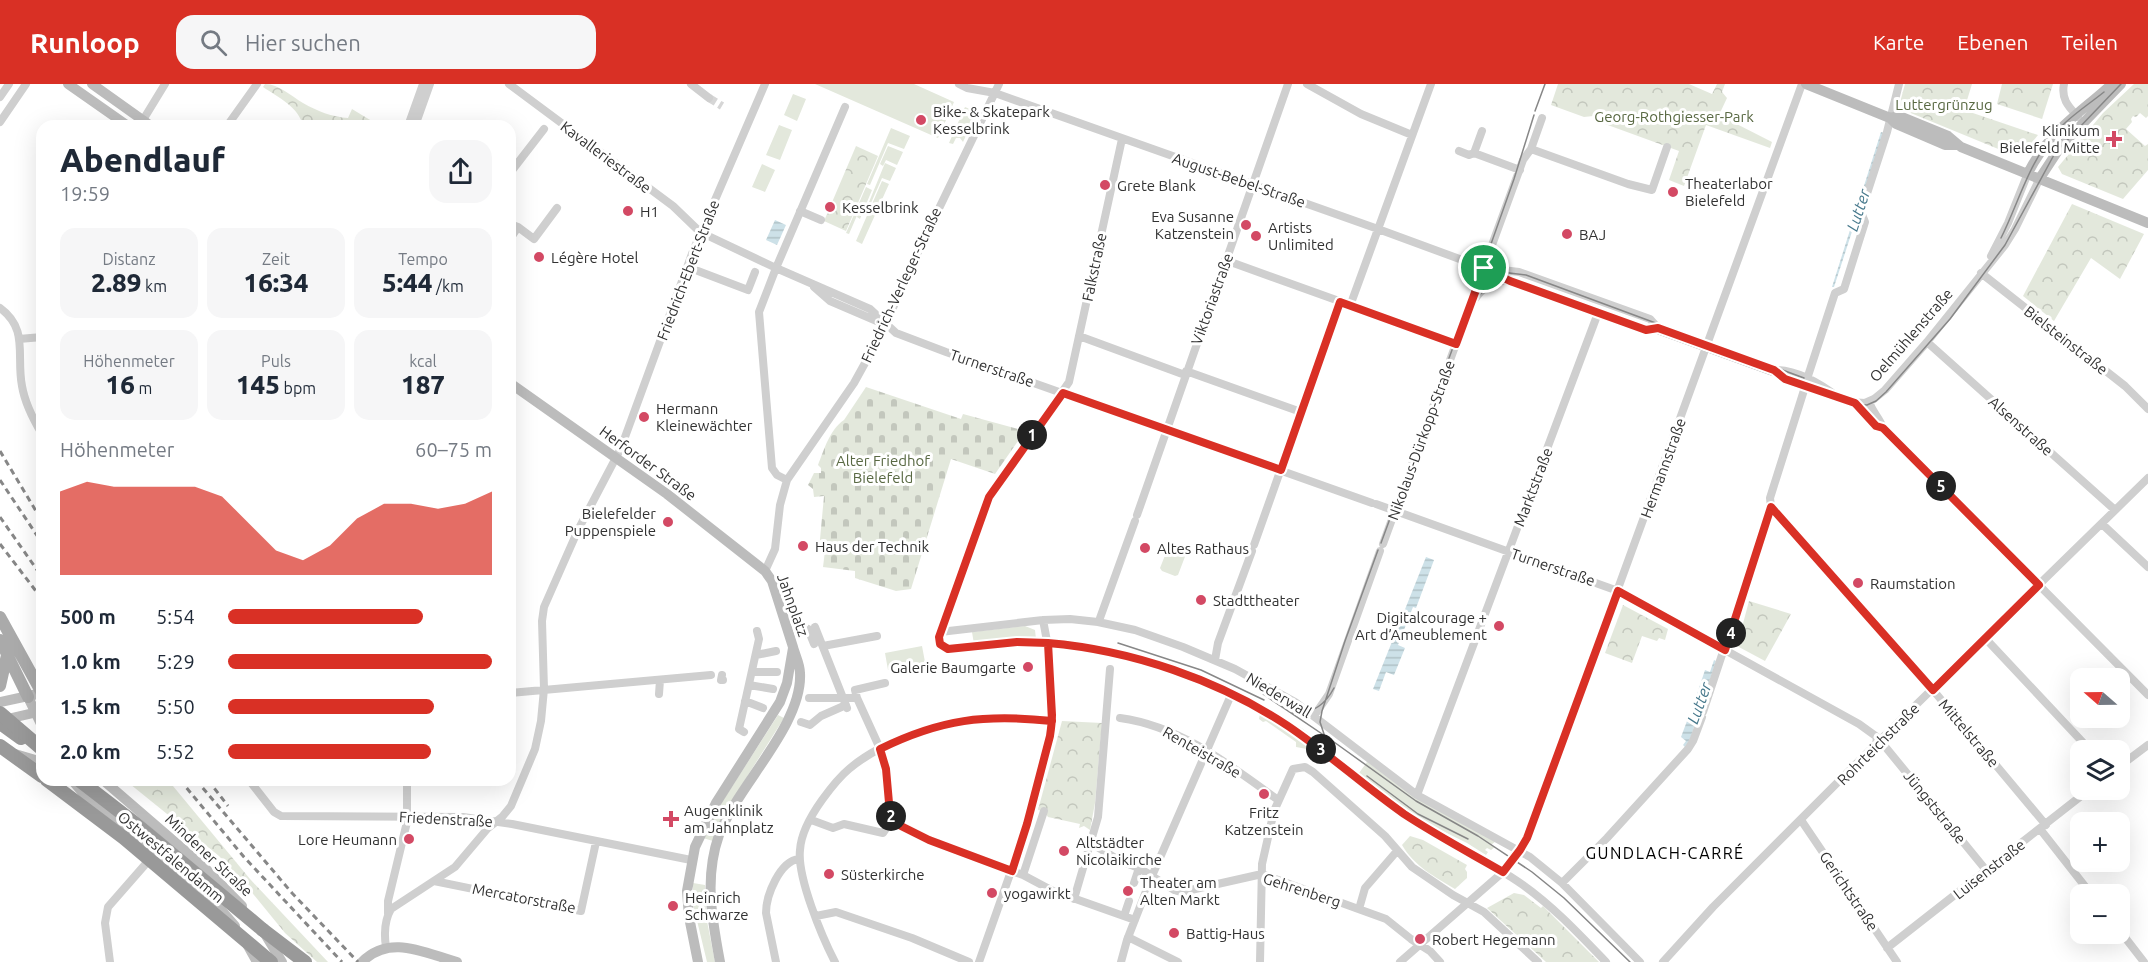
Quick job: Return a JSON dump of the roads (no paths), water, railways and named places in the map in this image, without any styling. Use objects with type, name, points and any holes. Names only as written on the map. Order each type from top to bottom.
[{"type":"highway","points":[[0,713],[36,746]]},
{"type":"highway","points":[[0,722],[36,747]]},
{"type":"highway","points":[[0,748],[36,772]]},
{"type":"highway","name":"Ostwestfalendamm","points":[[55,786],[124,838],[271,962]]},
{"type":"highway","name":"Ostwestfalendamm","points":[[87,786],[136,824],[298,962]]},
{"type":"highway","points":[[263,930],[305,962]]},
{"type":"main road","points":[[0,617],[36,682]]},
{"type":"main road","points":[[0,640],[27,697]]},
{"type":"main road","points":[[0,686],[7,654]]},
{"type":"street","points":[[0,97],[9,84]]},
{"type":"street","points":[[0,122],[27,84]]},
{"type":"street","points":[[68,84],[119,120]]},
{"type":"street","points":[[92,84],[143,120]]},
{"type":"street","points":[[148,120],[165,84]]},
{"type":"street","points":[[231,120],[256,84]]},
{"type":"street","points":[[410,120],[423,84]]},
{"type":"street","points":[[417,120],[430,84]]},
{"type":"street","name":"Kavalleriestraße","points":[[509,84],[673,206],[700,232]]},
{"type":"street","points":[[691,84],[709,98]]},
{"type":"street","name":"Friedrich-Ebert-Straße","points":[[388,914],[396,905],[446,874],[462,861],[488,828],[511,806],[535,750],[541,722],[544,689],[542,613],[578,530],[616,457],[653,364],[700,232],[765,84]]},
{"type":"street","name":"August-Bebel-Straße","points":[[958,84],[995,93],[1253,184],[1646,330],[1658,328]]},
{"type":"street","name":"August-Bebel-Straße","points":[[983,84],[995,93]]},
{"type":"street","name":"Friedrich-Verleger-Straße","points":[[765,572],[775,549],[780,505],[788,480],[854,383],[886,325],[904,281],[999,84]]},
{"type":"street","name":"Viktoriastraße","points":[[1100,618],[1288,84]]},
{"type":"street","points":[[1307,84],[1360,114],[1412,135]]},
{"type":"street","points":[[1350,306],[1431,84]]},
{"type":"street","points":[[1804,84],[1890,118],[1899,116],[1904,118],[1948,136],[1957,145],[2148,223]]},
{"type":"street","name":"Hermannstraße","points":[[1520,850],[1529,833],[1804,84]]},
{"type":"street","points":[[1562,884],[1607,838],[1693,741],[1771,507],[1770,498],[1835,293],[1844,289],[1865,222],[1862,212],[1887,132],[1899,84]]},
{"type":"street","points":[[2064,84],[2065,102],[2083,123]]},
{"type":"street","name":"Oelmühlenstraße","points":[[1982,273],[2008,223],[2028,173],[2042,149],[2056,131],[2112,84]]},
{"type":"street","name":"Oelmühlenstraße","points":[[1855,403],[1869,401],[1885,390],[1928,342],[2016,229],[2040,178],[2055,153],[2121,84]]},
{"type":"street","points":[[788,480],[774,473],[772,468],[759,312],[845,107]]},
{"type":"street","name":"Nikolaus-Dürkopp-Straße","points":[[1314,716],[1329,694],[1468,310],[1525,157],[1531,148],[1542,118]]},
{"type":"street","points":[[516,165],[544,129]]},
{"type":"street","points":[[1474,153],[1482,131]]},
{"type":"street","name":"Falkstraße","points":[[939,636],[989,497],[1069,382],[1122,139]]},
{"type":"street","points":[[1531,148],[1628,184],[1652,190],[1667,147]]},
{"type":"street","points":[[1459,151],[1469,155],[1474,153],[1520,170]]},
{"type":"street","points":[[516,227],[534,239],[558,208]]},
{"type":"street","points":[[800,212],[822,220]]},
{"type":"street","points":[[700,232],[870,309],[880,316],[886,325]]},
{"type":"street","points":[[1225,260],[1456,344]]},
{"type":"street","name":"August-Bebel-Straße","points":[[1484,268],[1519,272],[1650,319],[1658,328],[1774,370],[1785,379],[1806,383],[1855,403]]},
{"type":"street","points":[[698,271],[748,290],[755,272]]},
{"type":"street","name":"Bielsteinstraße","points":[[1982,273],[2126,386],[2148,409]]},
{"type":"street","points":[[1468,310],[1485,287],[1497,281],[1510,281]]},
{"type":"street","points":[[1215,660],[1218,643],[1340,302]]},
{"type":"street","points":[[0,308],[13,320],[20,339],[21,384],[24,397],[36,422]]},
{"type":"street","name":"Marktstraße","points":[[1417,795],[1598,313]]},
{"type":"street","name":"Turnerstraße","points":[[886,325],[896,333],[924,344],[1618,591],[1858,724],[1880,741]]},
{"type":"street","points":[[1079,336],[1301,412]]},
{"type":"street","points":[[20,339],[36,338]]},
{"type":"street","name":"Alsenstraße","points":[[1928,342],[2115,510]]},
{"type":"street","name":"Herforder Straße","points":[[516,387],[679,502],[765,572]]},
{"type":"street","points":[[1869,401],[1883,428],[2148,695]]},
{"type":"street","points":[[1855,403],[1876,426],[1883,428]]},
{"type":"street","name":"Rohrteichstraße","points":[[1663,962],[1711,910],[1880,741],[2148,478]]},
{"type":"street","name":"Mittelstraße","points":[[1771,507],[1933,690],[2043,827],[2084,884]]},
{"type":"street","points":[[2102,524],[2148,567]]},
{"type":"street","name":"Jahnplatz","points":[[720,962],[710,899],[710,880],[716,848],[728,815],[790,718],[798,695],[801,673],[772,581],[765,572]]},
{"type":"street","points":[[548,573],[558,577]]},
{"type":"street","name":"Niederwall","points":[[1606,962],[1546,903],[1503,872],[1404,813],[1275,717],[1231,695],[1196,679],[1140,660],[1089,648],[1017,642],[948,649],[940,644],[939,636],[1043,620],[1070,619],[1120,626],[1215,660],[1271,688],[1314,716],[1417,795],[1520,850],[1562,884],[1640,962]]},
{"type":"street","points":[[979,962],[1012,871],[1031,808],[1052,721],[1048,643],[1043,620]]},
{"type":"street","name":"Jahnplatz","points":[[811,628],[816,644],[845,704]]},
{"type":"street","points":[[744,732],[739,729],[759,639],[757,631]]},
{"type":"street","points":[[816,644],[877,636]]},
{"type":"street","points":[[1985,638],[2081,740]]},
{"type":"street","name":"Jahnplatz","points":[[697,960],[687,891],[691,860],[708,816],[761,733],[784,692],[793,648]]},
{"type":"street","points":[[756,655],[771,651]]},
{"type":"street","points":[[1074,899],[1091,843],[1094,825],[1110,717],[1110,669]]},
{"type":"street","points":[[752,672],[777,672]]},
{"type":"street","points":[[516,692],[711,675]]},
{"type":"street","points":[[659,694],[660,680]]},
{"type":"street","points":[[814,821],[833,828],[844,824],[883,833],[892,820],[886,769],[855,690],[885,682]]},
{"type":"street","points":[[749,685],[773,689]]},
{"type":"street","points":[[0,702],[36,695]]},
{"type":"street","points":[[1122,962],[1140,895],[1152,876],[1231,695]]},
{"type":"street","points":[[27,697],[36,708]]},
{"type":"street","points":[[809,698],[845,704]]},
{"type":"street","points":[[801,722],[810,725],[821,716],[858,700]]},
{"type":"street","points":[[745,701],[760,706]]},
{"type":"street","points":[[0,722],[36,713]]},
{"type":"street","points":[[834,962],[807,891],[799,859],[800,844],[808,824],[830,790],[849,769],[880,749],[936,726],[974,719],[1018,717],[1052,721]]},
{"type":"street","name":"Renteistraße","points":[[1110,717],[1162,728],[1225,762],[1278,800]]},
{"type":"street","name":"Jüngststraße","points":[[1880,741],[1986,870]]},
{"type":"street","points":[[2130,758],[2148,745]]},
{"type":"street","points":[[0,748],[36,760]]},
{"type":"street","points":[[1260,962],[1262,864],[1278,800],[1290,773],[1300,766],[1313,772],[1385,836],[1412,867],[1484,912],[1538,962]]},
{"type":"street","name":"Mindener Straße","points":[[77,786],[202,888],[243,937],[257,962]]},
{"type":"street","name":"Mindener Straße","points":[[111,786],[205,868],[233,896],[257,923],[282,962]]},
{"type":"street","name":"Friedenstraße","points":[[254,786],[274,812],[281,816],[463,816],[691,860]]},
{"type":"street","points":[[374,962],[386,947],[384,933],[388,901],[407,816],[407,786]]},
{"type":"street","name":"Luisenstraße","points":[[1887,948],[2076,800]]},
{"type":"street","points":[[1023,875],[1044,811]]},
{"type":"street","points":[[892,820],[921,837],[1023,875],[1074,899],[1110,908],[1135,920]]},
{"type":"street","name":"Gerichtstraße","points":[[1801,820],[1897,962]]},
{"type":"street","points":[[110,962],[105,923],[108,908],[168,837]]},
{"type":"street","name":"Mercatorstraße","points":[[434,881],[581,911],[596,842]]},
{"type":"street","points":[[1091,843],[1120,861],[1152,876]]},
{"type":"street","points":[[1400,962],[1503,872],[1520,850]]},
{"type":"street","name":"Gehrenberg","points":[[1359,909],[1365,888],[1397,851]]},
{"type":"street","points":[[776,962],[766,913],[767,905],[781,869],[789,862],[799,859]]},
{"type":"street","points":[[1134,883],[1139,868]]},
{"type":"street","name":"Gehrenberg","points":[[1152,876],[1174,890],[1182,892],[1262,874],[1386,919],[1430,951],[1440,962]]},
{"type":"street","points":[[1124,916],[1129,901]]},
{"type":"street","points":[[816,916],[836,912],[912,938],[969,962]]},
{"type":"street","points":[[1128,937],[1178,962]]},
{"type":"street","points":[[2130,944],[2144,962]]},
{"type":"street","points":[[362,962],[374,952],[395,946],[457,962]]},
{"type":"water","name":"Lutter","points":[[1881,132],[1884,133],[1834,287],[1832,287]]},
{"type":"water","points":[[775,220],[786,225],[777,245],[766,240]]},
{"type":"water","points":[[1426,557],[1434,560],[1416,608],[1413,607],[1398,645],[1405,648],[1394,675],[1386,672],[1379,691],[1373,689]]},
{"type":"water","points":[[1714,660],[1716,661],[1690,739],[1685,747],[1683,745],[1686,741],[1681,737],[1687,721],[1693,722],[1701,697],[1697,694],[1705,670],[1710,672]]},
{"type":"tunnel","points":[[709,98],[722,106]]},
{"type":"tram line","points":[[1535,111],[1545,84]]},
{"type":"tram line","points":[[1468,316],[1485,289],[1498,282],[1516,282],[1847,404],[1867,405],[1886,392],[1950,319],[2005,245],[2055,153],[2121,84]]},
{"type":"tram line","points":[[2001,238],[2032,169],[2047,143],[2068,120],[2104,92]]},
{"type":"tram line","points":[[1381,543],[1491,244],[1534,115]]},
{"type":"tram line","points":[[1485,279],[1501,272],[1526,275],[1804,378]]},
{"type":"tram line","points":[[1325,737],[1320,722],[1322,711],[1378,550]]},
{"type":"tram line","points":[[1118,643],[1201,670],[1264,700]]},
{"type":"tram line","points":[[1291,713],[1317,708],[1334,688]]},
{"type":"tram line","points":[[1260,692],[1416,801],[1478,836],[1532,872],[1564,898],[1630,962]]},
{"type":"tram line","points":[[1367,776],[1418,814],[1468,839]]},
{"type":"railway","points":[[0,451],[36,511]]},
{"type":"railway","points":[[0,480],[36,534]]},
{"type":"railway","points":[[0,517],[36,568]]},
{"type":"railway","points":[[0,544],[36,591]]},
{"type":"railway","points":[[185,786],[244,857],[342,962]]},
{"type":"railway","points":[[201,786],[292,893],[358,962]]},
{"type":"railway","points":[[213,786],[228,806]]},
{"type":"place","name":"Bike- & Skatepark Kesselbrink","points":[[921,120]]},
{"type":"place","name":"Klinikum Bielefeld Mitte","points":[[2114,139]]},
{"type":"place","name":"Grete Blank","points":[[1105,185]]},
{"type":"place","name":"Theaterlabor Bielefeld","points":[[1673,192]]},
{"type":"place","name":"Kesselbrink","points":[[830,207]]},
{"type":"place","name":"H1","points":[[628,211]]},
{"type":"place","name":"Eva Susanne Katzenstein","points":[[1246,225]]},
{"type":"place","name":"BAJ","points":[[1567,234]]},
{"type":"place","name":"Artists Unlimited","points":[[1256,236]]},
{"type":"place","name":"Légère Hotel","points":[[539,257]]},
{"type":"place","name":"Hermann Kleinewächter","points":[[644,417]]},
{"type":"place","name":"Bielefelder Puppenspiele","points":[[668,522]]},
{"type":"place","name":"Haus der Technik","points":[[803,546]]},
{"type":"place","name":"Altes Rathaus","points":[[1145,548]]},
{"type":"place","name":"Raumstation","points":[[1858,583]]},
{"type":"place","name":"Stadttheater","points":[[1201,600]]},
{"type":"place","name":"Digitalcourage + Art d’Ameublement","points":[[1499,626]]},
{"type":"place","name":"Galerie Baumgarte","points":[[1028,667]]},
{"type":"place","name":"Fritz Katzenstein","points":[[1264,794]]},
{"type":"place","name":"Augenklinik am Jahnplatz","points":[[671,819]]},
{"type":"place","name":"Lore Heumann","points":[[409,839]]},
{"type":"place","name":"Altstädter Nicolaikirche","points":[[1064,851]]},
{"type":"place","name":"Süsterkirche","points":[[829,874]]},
{"type":"place","name":"Theater am Alten Markt","points":[[1128,891]]},
{"type":"place","name":"yogawirkt","points":[[992,893]]},
{"type":"place","name":"Heinrich Schwarze","points":[[673,906]]},
{"type":"place","name":"Battig-Haus","points":[[1174,933]]},
{"type":"place","name":"Robert Hegemann","points":[[1420,939]]},
{"type":"district","name":"GUNDLACH-CARRÉ","points":[[1665,853]]},
{"type":"park label","name":"Luttergrünzug","points":[[1944,104]]},
{"type":"park label","name":"Georg-Rothgiesser-Park","points":[[1674,116]]},
{"type":"park label","name":"Alter Friedhof Bielefeld","points":[[883,468]]}]
